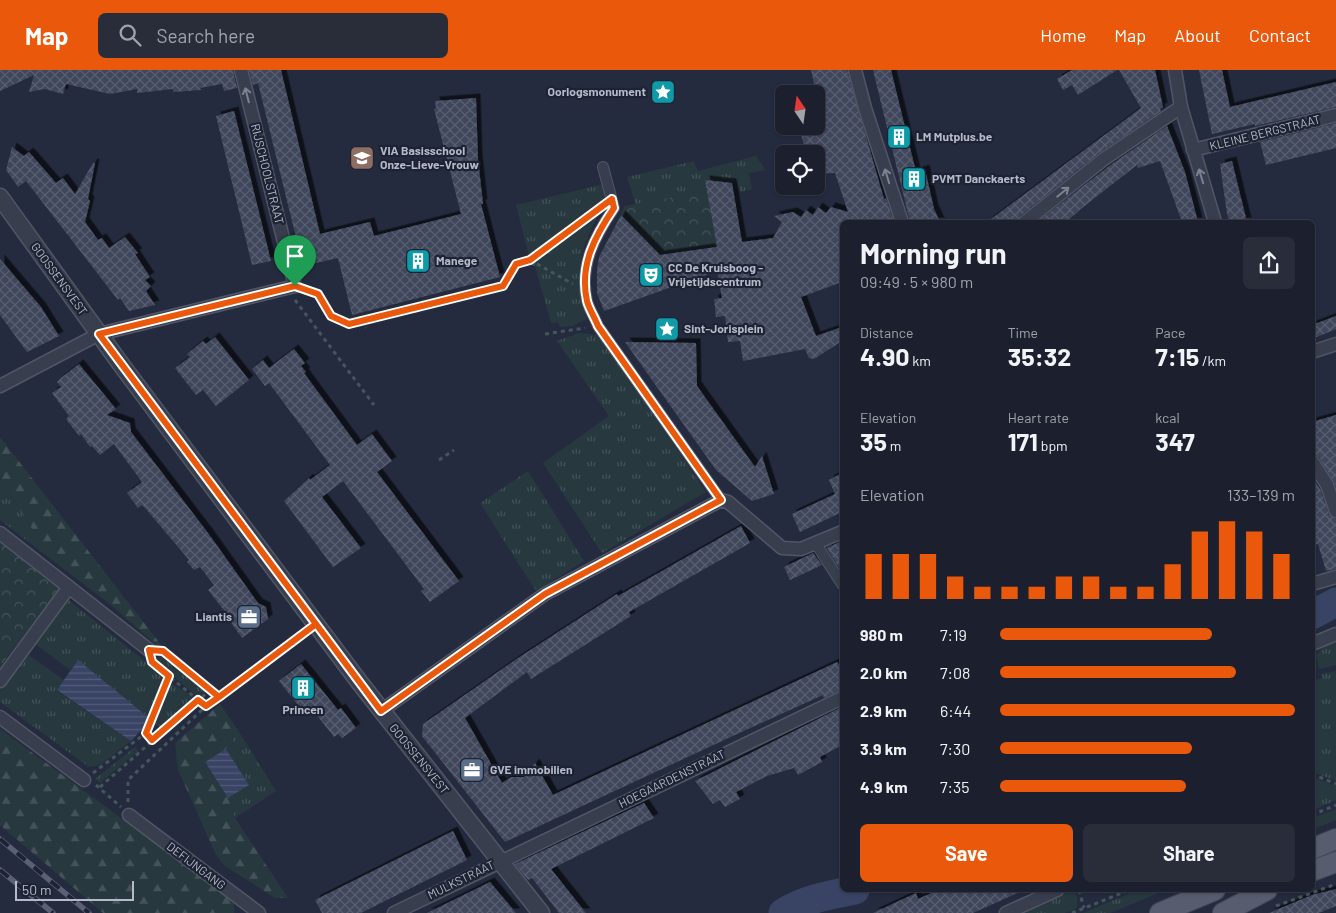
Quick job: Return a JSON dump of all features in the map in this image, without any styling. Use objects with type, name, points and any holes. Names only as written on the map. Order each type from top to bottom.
[{"type":"main road","points":[[1315,848],[1336,839]]},
{"type":"main road","points":[[1315,871],[1336,862]]},
{"type":"main road","points":[[1160,913],[1210,892]]},
{"type":"main road","points":[[1223,913],[1269,900]]},
{"type":"street","name":"RIJSCHOOLSTRAAT","points":[[241,70],[290,287]]},
{"type":"street","points":[[855,70],[865,108],[901,220]]},
{"type":"street","points":[[1175,70],[1181,107],[1214,220]]},
{"type":"street","points":[[1028,220],[1104,159],[1181,107]]},
{"type":"street","name":"KLEINE BERGSTRAAT","points":[[1193,150],[1336,115]]},
{"type":"street","points":[[603,167],[614,208],[598,231],[586,262],[587,301],[598,326],[721,500],[728,502],[782,548],[801,549],[840,533]]},
{"type":"street","name":"GOOSSENSVEST","points":[[0,197],[99,334],[381,711],[541,913]]},
{"type":"street","points":[[0,386],[99,334],[290,287]]},
{"type":"street","points":[[1315,351],[1336,344]]},
{"type":"street","points":[[1315,466],[1327,485],[1336,511]]},
{"type":"street","points":[[381,711],[545,594],[721,500]]},
{"type":"street","points":[[0,533],[149,650]]},
{"type":"street","points":[[816,544],[840,581]]},
{"type":"street","points":[[1315,583],[1336,577]]},
{"type":"street","points":[[0,681],[68,587]]},
{"type":"street","points":[[1315,643],[1336,634]]},
{"type":"street","name":"HOEGAARDENSTRAAT","points":[[501,861],[840,699]]},
{"type":"street","points":[[0,717],[84,780]]},
{"type":"street","name":"DEFIJNGANG","points":[[131,817],[259,913]]},
{"type":"street","name":"MULKSTRAAT","points":[[394,913],[501,861]]},
{"type":"street","points":[[1006,913],[1053,892]]},
{"type":"path","points":[[290,287],[318,294],[331,316],[349,324],[503,286],[516,264],[530,260],[612,199]]},
{"type":"path","points":[[530,260],[587,292]]},
{"type":"path","points":[[290,287],[374,406]]},
{"type":"path","points":[[361,321],[366,328]]},
{"type":"path","points":[[545,334],[598,326]]},
{"type":"path","points":[[439,460],[454,450]]},
{"type":"path","points":[[131,817],[128,780],[206,706],[316,624]]},
{"type":"path","points":[[206,706],[152,662],[149,650],[163,651],[219,697]]},
{"type":"path","points":[[131,817],[100,787],[84,780],[146,733],[169,676]]},
{"type":"path","points":[[100,787],[210,690]]},
{"type":"path","points":[[146,733],[152,740]]},
{"type":"path","points":[[1315,775],[1336,784]]},
{"type":"path","points":[[1315,814],[1336,805]]},
{"type":"path","points":[[1315,889],[1336,884]]},
{"type":"path","points":[[1080,892],[1084,908]]},
{"type":"path","points":[[1072,913],[1124,892]]},
{"type":"path","points":[[1269,900],[1302,892]]},
{"type":"green space","points":[[756,156],[765,170],[749,173],[752,189],[740,192],[737,182],[706,181],[707,191],[636,205],[627,177],[694,161],[698,171]]},
{"type":"green space","points":[[604,184],[603,203],[600,213],[586,241],[580,263],[579,285],[587,319],[571,326],[560,327],[558,322],[551,323],[535,266],[532,266],[530,260],[516,205]]},
{"type":"green space","points":[[707,191],[717,247],[660,255],[621,215],[625,206]]},
{"type":"green space","points":[[579,333],[599,335],[706,492],[602,553],[543,463],[609,416],[557,341]]},
{"type":"green space","points":[[0,437],[172,659],[41,543],[0,478]]},
{"type":"green space","points":[[528,471],[584,561],[536,591],[480,503]]},
{"type":"green space","points":[[0,478],[41,543],[111,605],[0,520]]},
{"type":"green space","points":[[0,540],[60,587],[0,667]]},
{"type":"green space","points":[[66,598],[161,674],[162,685],[148,717],[78,660],[70,670],[34,643]]},
{"type":"green space","points":[[1336,643],[1336,665],[1319,669],[1316,655],[1325,646]]},
{"type":"green space","points":[[26,653],[64,680],[57,691],[131,741],[100,765],[89,767],[0,702],[0,690]]},
{"type":"green space","points":[[162,655],[172,659],[207,691],[198,697],[153,660]]},
{"type":"green space","points":[[1336,671],[1336,781],[1315,773],[1315,680],[1323,678],[1321,674]]},
{"type":"green space","points":[[171,683],[197,699],[161,728],[154,723]]},
{"type":"green space","points":[[220,704],[238,730],[226,749],[205,763],[228,798],[235,818],[288,898],[275,898],[225,866],[216,855],[178,770],[175,743]]},
{"type":"green space","points":[[0,729],[234,901],[234,913],[103,913],[0,825]]},
{"type":"green space","points":[[238,730],[276,791],[235,818],[228,798],[249,785],[226,749]]},
{"type":"green space","points":[[135,747],[138,751],[100,783],[95,779]]},
{"type":"green space","points":[[1315,778],[1336,786],[1336,800],[1315,809]]},
{"type":"green space","points":[[1336,809],[1336,820],[1315,828],[1315,817]]},
{"type":"green space","points":[[1065,892],[1074,892],[1077,897],[1077,908],[1065,913],[1018,913]]},
{"type":"green space","points":[[1133,892],[1161,892],[1110,913],[1083,913]]},
{"type":"water","points":[[78,660],[148,717],[143,728],[131,741],[57,690]]},
{"type":"water","points":[[226,749],[249,785],[228,798],[205,762]]},
{"type":"building","points":[[0,70],[233,70],[237,88],[224,91],[222,84],[200,88],[201,90],[173,92],[173,89],[137,93],[137,89],[110,94],[66,84],[63,94],[45,89],[29,92],[34,75],[0,91]]},
{"type":"building","points":[[249,70],[281,70],[320,234],[370,222],[374,236],[461,214],[434,109],[436,108],[435,101],[476,98],[478,159],[483,204],[481,204],[500,277],[352,315],[338,258],[303,266],[258,83],[253,85]]},
{"type":"building","points":[[811,70],[847,70],[884,199],[886,198],[893,220],[840,220],[840,283],[801,297],[816,336],[840,328],[840,342],[814,359],[809,358],[805,349],[743,361],[740,341],[728,342],[725,316],[716,317],[714,299],[722,298],[717,271],[604,311],[597,293],[599,257],[621,215],[660,255],[717,247],[705,180],[732,183],[742,242],[773,238],[782,222],[774,216],[793,212],[801,217],[806,210],[813,215],[818,207],[826,213],[831,207],[848,212],[835,173],[825,174],[825,145],[804,145],[801,135],[825,135],[825,85],[814,85]]},
{"type":"building","points":[[873,70],[891,70],[916,172],[925,169],[934,209],[939,220],[910,220]]},
{"type":"building","points":[[1072,70],[1117,70],[1078,95],[1072,85],[1063,90],[1057,79]]},
{"type":"building","points":[[1119,70],[1155,70],[1163,107],[1160,109],[1161,111],[1099,153],[1020,216],[1018,220],[990,220],[1141,108]]},
{"type":"building","points":[[1199,70],[1222,70],[1230,107],[1336,82],[1336,107],[1212,134]]},
{"type":"building","points":[[234,111],[271,261],[252,265],[216,116]]},
{"type":"building","points":[[1336,123],[1336,148],[1266,165],[1260,142]]},
{"type":"building","points":[[1167,126],[1185,172],[1197,220],[1181,220],[1160,161],[1138,168],[1137,165],[1068,220],[1040,220],[1109,166]]},
{"type":"building","points":[[12,147],[24,156],[29,152],[56,183],[63,178],[75,194],[93,163],[95,163],[85,222],[98,240],[102,238],[109,248],[125,237],[138,253],[135,254],[150,277],[145,280],[151,286],[146,291],[155,305],[129,311],[120,298],[118,300],[26,181],[18,187],[6,170]]},
{"type":"building","points":[[1232,161],[1247,220],[1229,220],[1220,164]]},
{"type":"building","points":[[0,259],[41,307],[59,336],[27,352],[0,315]]},
{"type":"building","points":[[1336,316],[1336,329],[1315,338],[1315,324]]},
{"type":"building","points":[[215,337],[249,380],[216,406],[203,390],[196,395],[175,368],[190,357],[187,354],[203,341],[206,344]]},
{"type":"building","points":[[625,342],[696,343],[697,386],[755,467],[762,456],[774,494],[752,501],[716,470]]},
{"type":"building","points":[[294,349],[305,363],[301,366],[306,372],[304,373],[357,445],[372,434],[392,461],[377,472],[459,581],[430,602],[421,591],[424,589],[343,481],[322,497],[361,548],[333,567],[284,501],[309,478],[310,480],[330,465],[269,383],[265,386],[252,369],[263,360],[269,368]]},
{"type":"building","points":[[79,364],[116,409],[107,415],[130,423],[131,432],[208,533],[258,603],[266,607],[268,619],[242,638],[229,620],[230,618],[208,590],[214,585],[200,567],[194,570],[187,562],[189,560],[146,509],[142,505],[138,508],[127,493],[142,482],[114,444],[100,455],[92,446],[90,447],[81,434],[79,436],[66,419],[69,416],[52,393],[61,387],[57,382]]},
{"type":"building","points":[[1336,415],[1336,486],[1319,457],[1315,455],[1315,421]]},
{"type":"building","points":[[840,474],[840,513],[800,532],[792,514],[835,494],[829,480]]},
{"type":"building","points":[[1315,482],[1320,489],[1329,514],[1336,519],[1336,569],[1326,571],[1318,544],[1315,545]]},
{"type":"building","points":[[741,526],[750,543],[629,612],[631,616],[531,679],[527,672],[465,718],[502,783],[511,777],[524,777],[535,763],[553,795],[837,662],[840,666],[840,691],[824,698],[823,695],[505,842],[422,736],[423,724],[518,658],[617,594],[618,596]]},
{"type":"building","points":[[840,542],[840,566],[838,566],[827,548]]},
{"type":"building","points":[[813,553],[822,565],[790,580],[784,567]]},
{"type":"building","points":[[301,664],[338,710],[341,708],[356,728],[342,738],[338,734],[334,737],[312,709],[305,714],[279,681]]},
{"type":"building","points":[[840,708],[840,746],[820,757],[822,762],[798,775],[794,768],[767,776],[736,792],[740,799],[725,807],[720,800],[713,804],[695,781]]},
{"type":"building","points":[[644,803],[654,818],[551,869],[586,913],[559,913],[532,878],[528,880],[515,864]]},
{"type":"building","points":[[453,831],[467,860],[361,913],[322,913],[315,900]]},
{"type":"building","points":[[490,882],[516,913],[427,913]]},
{"type":"building","points":[[1336,889],[1336,906],[1319,913],[1269,913],[1312,895]]},
{"type":"building","points":[[934,892],[1020,892],[973,913],[873,913],[916,893],[918,899]]},
{"type":"waterway","points":[[1315,613],[1336,602]]},
{"type":"waterway","points":[[783,913],[809,901],[846,892]]},
{"type":"railway","points":[[0,839],[89,913]]},
{"type":"railway","points":[[0,870],[53,913]]},
{"type":"place","name":"Oorlogsmonument","points":[[663,92]]},
{"type":"place","name":"LM Mutplus.be","points":[[899,137]]},
{"type":"place","name":"VIA Basisschool Onze-Lieve-Vrouw","points":[[362,158]]},
{"type":"place","name":"PVMT Danckaerts","points":[[914,179]]},
{"type":"place","name":"Manege","points":[[418,261]]},
{"type":"place","name":"CC De Kruisboog - Vrijetijdscentrum","points":[[651,275]]},
{"type":"place","name":"Sint-Jorisplein","points":[[667,329]]},
{"type":"place","name":"Liantis","points":[[249,617]]},
{"type":"place","name":"Princen","points":[[303,688]]},
{"type":"place","name":"GVE immobilien","points":[[472,770]]},
{"type":"route","points":[[295,286],[99,334],[316,624],[219,697],[206,706],[198,700],[152,740],[146,733],[169,676],[152,662],[149,650],[163,651],[219,697],[267,661],[316,624],[381,711],[545,594],[721,500],[598,326],[587,301],[586,262],[598,231],[614,208],[612,199],[530,260],[516,264],[503,286],[349,324],[331,316],[318,294],[295,286]]}]
